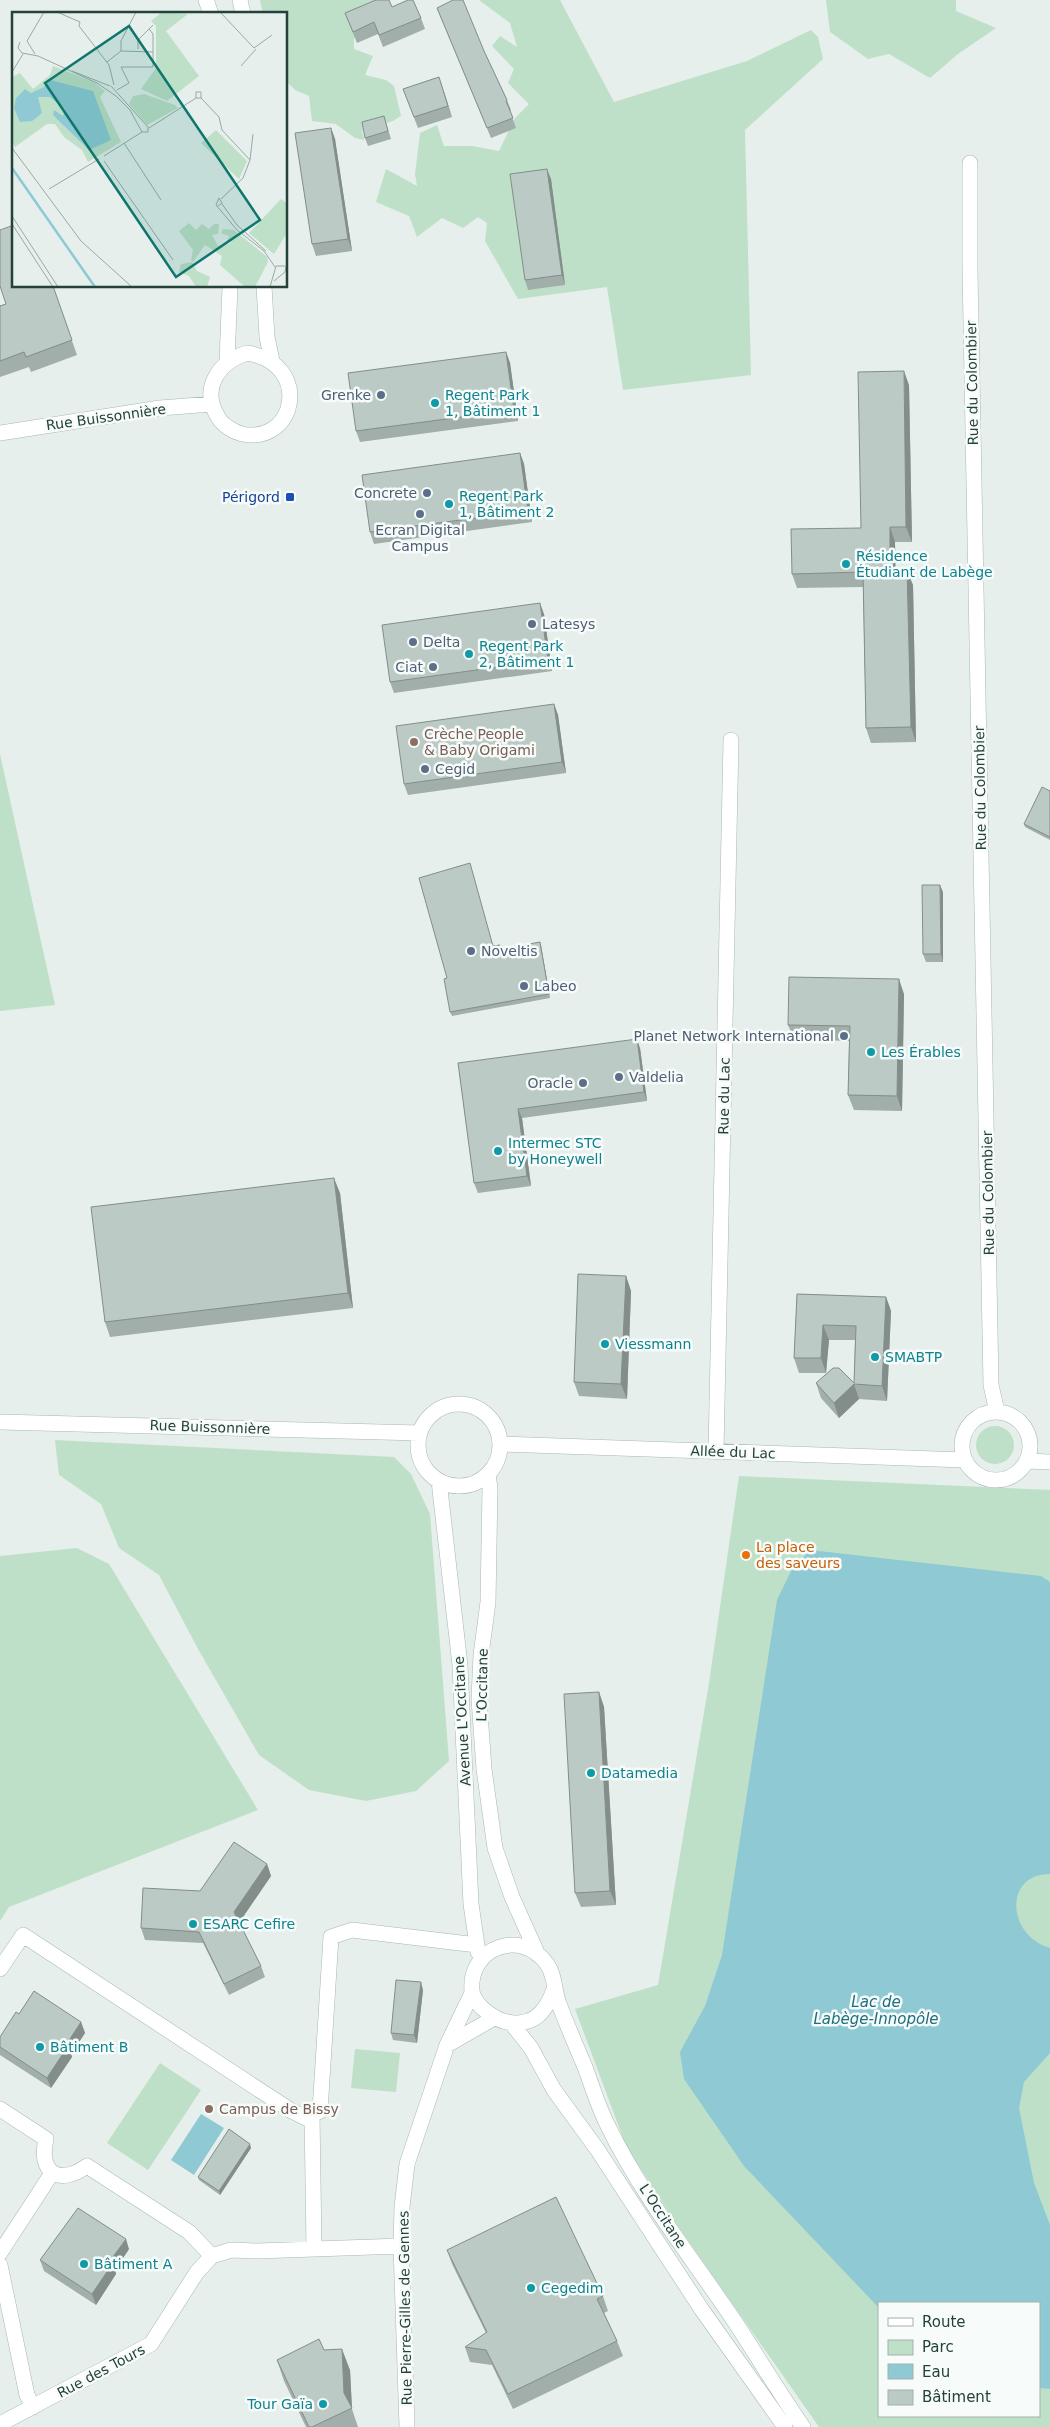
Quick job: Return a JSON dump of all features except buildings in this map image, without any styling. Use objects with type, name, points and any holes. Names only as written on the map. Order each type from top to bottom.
[{"type":"street","points":[[206,0],[210,12]]},
{"type":"street","name":"Rue du Colombier","points":[[970,163],[970,280],[991,1375],[997,1412]]},
{"type":"street","points":[[227,361],[230,288]]},
{"type":"street","points":[[264,288],[267,337],[272,360]]},
{"type":"street","points":[[247,352],[272,360],[281,369],[290,389],[290,400],[286,412],[276,427],[257,434],[238,433],[218,419],[212,404],[211,390],[215,378],[227,361],[247,352]]},
{"type":"street","name":"Rue Buissonnière","points":[[0,433],[160,408],[212,404]]},
{"type":"street","name":"Rue du Lac","points":[[716,1452],[731,740]]},
{"type":"street","points":[[454,1405],[468,1405],[481,1410],[491,1419],[498,1431],[501,1444],[495,1466],[488,1475],[476,1483],[462,1487],[450,1486],[439,1481],[428,1472],[421,1460],[418,1446],[420,1433],[425,1422],[443,1408],[454,1405]]},
{"type":"street","points":[[997,1412],[1018,1420],[1025,1428],[1030,1450],[1021,1470],[1001,1480],[980,1476],[971,1469],[965,1460],[962,1449],[963,1438],[968,1427],[976,1418],[997,1412]]},
{"type":"street","name":"Rue Buissonnière","points":[[0,1422],[420,1433]]},
{"type":"street","name":"Allée du Lac","points":[[501,1444],[965,1460]]},
{"type":"street","points":[[1027,1460],[1050,1462]]},
{"type":"street","name":"L'Occitane","points":[[484,1769],[479,1699],[481,1655],[488,1602],[490,1488],[488,1475]]},
{"type":"street","name":"Avenue L'Occitane","points":[[439,1481],[460,1666],[471,1904],[480,1961]]},
{"type":"street","name":"Avenue L'Occitane","points":[[484,1769],[495,1848],[512,1897],[538,1955]]},
{"type":"street","points":[[0,1969],[23,1935],[290,2110],[306,2118],[320,2111],[331,1937],[352,1930],[477,1945]]},
{"type":"street","points":[[538,1955],[524,1947],[506,1944],[488,1953],[480,1961],[475,1971],[472,1993],[482,2008],[494,2018],[512,2024],[526,2022],[538,2015],[546,2007],[554,1989]]},
{"type":"street","name":"L'Occitane","points":[[538,1955],[547,1965],[553,1977],[554,1989],[607,2124],[668,2225],[803,2427]]},
{"type":"street","name":"Rue Pierre-Gilles de Gennes","points":[[407,2427],[401,2246],[407,2164],[447,2045],[472,1993]]},
{"type":"street","points":[[447,2045],[494,2018]]},
{"type":"street","name":"L'Occitane","points":[[512,2024],[531,2048],[554,2090],[597,2149],[702,2310],[785,2427]]},
{"type":"street","points":[[0,2109],[46,2139],[42,2153],[45,2165],[52,2173],[66,2176],[76,2173],[87,2166],[189,2232],[212,2256],[231,2250],[257,2251],[401,2246]]},
{"type":"street","points":[[312,2114],[314,2248]]},
{"type":"street","points":[[0,2252],[52,2173]]},
{"type":"street","name":"Rue des Tours","points":[[0,2424],[152,2344],[197,2272],[212,2256]]},
{"type":"street","points":[[0,2265],[27,2395],[33,2407]]},
{"type":"green space","points":[[260,0],[385,0],[396,10],[354,38],[354,49],[373,56],[365,75],[386,80],[394,86],[401,116],[393,121],[362,130],[364,140],[355,138],[336,124],[312,121],[309,96],[295,90],[288,83],[288,12],[263,12]]},
{"type":"green space","points":[[479,0],[560,0],[614,102],[747,61],[811,30],[818,37],[823,59],[745,130],[751,375],[623,390],[607,287],[518,299],[485,241],[487,223],[478,217],[463,228],[442,218],[417,237],[409,216],[376,202],[386,169],[417,186],[415,174],[420,133],[437,125],[444,146],[472,146],[499,151],[515,118],[529,104],[508,83],[514,69],[492,46],[500,36],[517,47],[510,23]]},
{"type":"green space","points":[[826,0],[956,0],[956,11],[996,28],[958,54],[930,78],[889,54],[868,59],[830,32]]},
{"type":"green space","points":[[0,754],[55,1005],[0,1011]]},
{"type":"green space","points":[[995,1426],[1009,1431],[1014,1445],[1009,1459],[995,1464],[981,1459],[976,1445],[981,1431]]},
{"type":"green space","points":[[55,1440],[394,1457],[411,1474],[430,1514],[449,1761],[416,1791],[366,1801],[309,1790],[259,1755],[198,1649],[159,1575],[119,1548],[101,1504],[59,1475]]},
{"type":"green space","name":"Lac de Labège-Innopôle","points":[[739,1476],[1050,1490],[1050,2427],[819,2427],[675,2222],[626,2146],[575,2009],[658,1985],[709,1683]]},
{"type":"green space","points":[[77,1548],[109,1564],[258,1810],[9,1907],[0,1921],[0,1556]]},
{"type":"green space","points":[[355,2049],[400,2053],[396,2092],[351,2088]]},
{"type":"green space","points":[[160,2063],[201,2090],[148,2170],[107,2143]]},
{"type":"water","name":"Lac de Labège-Innopôle","points":[[810,1550],[1041,1576],[1050,1582],[1050,1874],[1035,1877],[1024,1884],[1018,1894],[1016,1906],[1019,1919],[1025,1931],[1036,1941],[1050,1948],[1050,2053],[1024,2082],[1019,2108],[1034,2183],[1050,2225],[1050,2389],[1040,2388],[1040,2302],[878,2302],[878,2307],[744,2166],[684,2079],[680,2052],[705,2006],[722,1955],[777,1600],[791,1571]]},
{"type":"water","points":[[201,2114],[224,2128],[194,2175],[171,2160]]},
{"type":"place","name":"Grenke","points":[[381,395]]},
{"type":"place","name":"Regent Park 1, Bâtiment 1","points":[[435,403]]},
{"type":"place","name":"Concrete","points":[[427,493]]},
{"type":"place","name":"Périgord","points":[[290,497]]},
{"type":"place","name":"Regent Park 1, Bâtiment 2","points":[[449,504]]},
{"type":"place","name":"Ecran Digital Campus","points":[[420,514]]},
{"type":"place","name":"Résidence Étudiant de Labège","points":[[846,564]]},
{"type":"place","name":"Latesys","points":[[532,624]]},
{"type":"place","name":"Delta","points":[[413,642]]},
{"type":"place","name":"Regent Park 2, Bâtiment 1","points":[[469,654]]},
{"type":"place","name":"Ciat","points":[[433,667]]},
{"type":"place","name":"Crèche People & Baby Origami","points":[[414,742]]},
{"type":"place","name":"Cegid","points":[[425,769]]},
{"type":"place","name":"Noveltis","points":[[471,951]]},
{"type":"place","name":"Labeo","points":[[524,986]]},
{"type":"place","name":"Planet Network International","points":[[844,1036]]},
{"type":"place","name":"Les Érables","points":[[871,1052]]},
{"type":"place","name":"Valdelia","points":[[619,1077]]},
{"type":"place","name":"Oracle","points":[[583,1083]]},
{"type":"place","name":"Intermec STC by Honeywell","points":[[498,1151]]},
{"type":"place","name":"Viessmann","points":[[605,1344]]},
{"type":"place","name":"SMABTP","points":[[875,1357]]},
{"type":"place","name":"La place des saveurs","points":[[746,1555]]},
{"type":"place","name":"Datamedia","points":[[591,1773]]},
{"type":"place","name":"ESARC Cefire","points":[[193,1924]]},
{"type":"place","name":"Bâtiment B","points":[[40,2047]]},
{"type":"place","name":"Campus de Bissy","points":[[209,2109]]},
{"type":"place","name":"Bâtiment A","points":[[84,2264]]},
{"type":"place","name":"Cegedim","points":[[531,2288]]},
{"type":"place","name":"Tour Gaïa","points":[[323,2404]]}]
